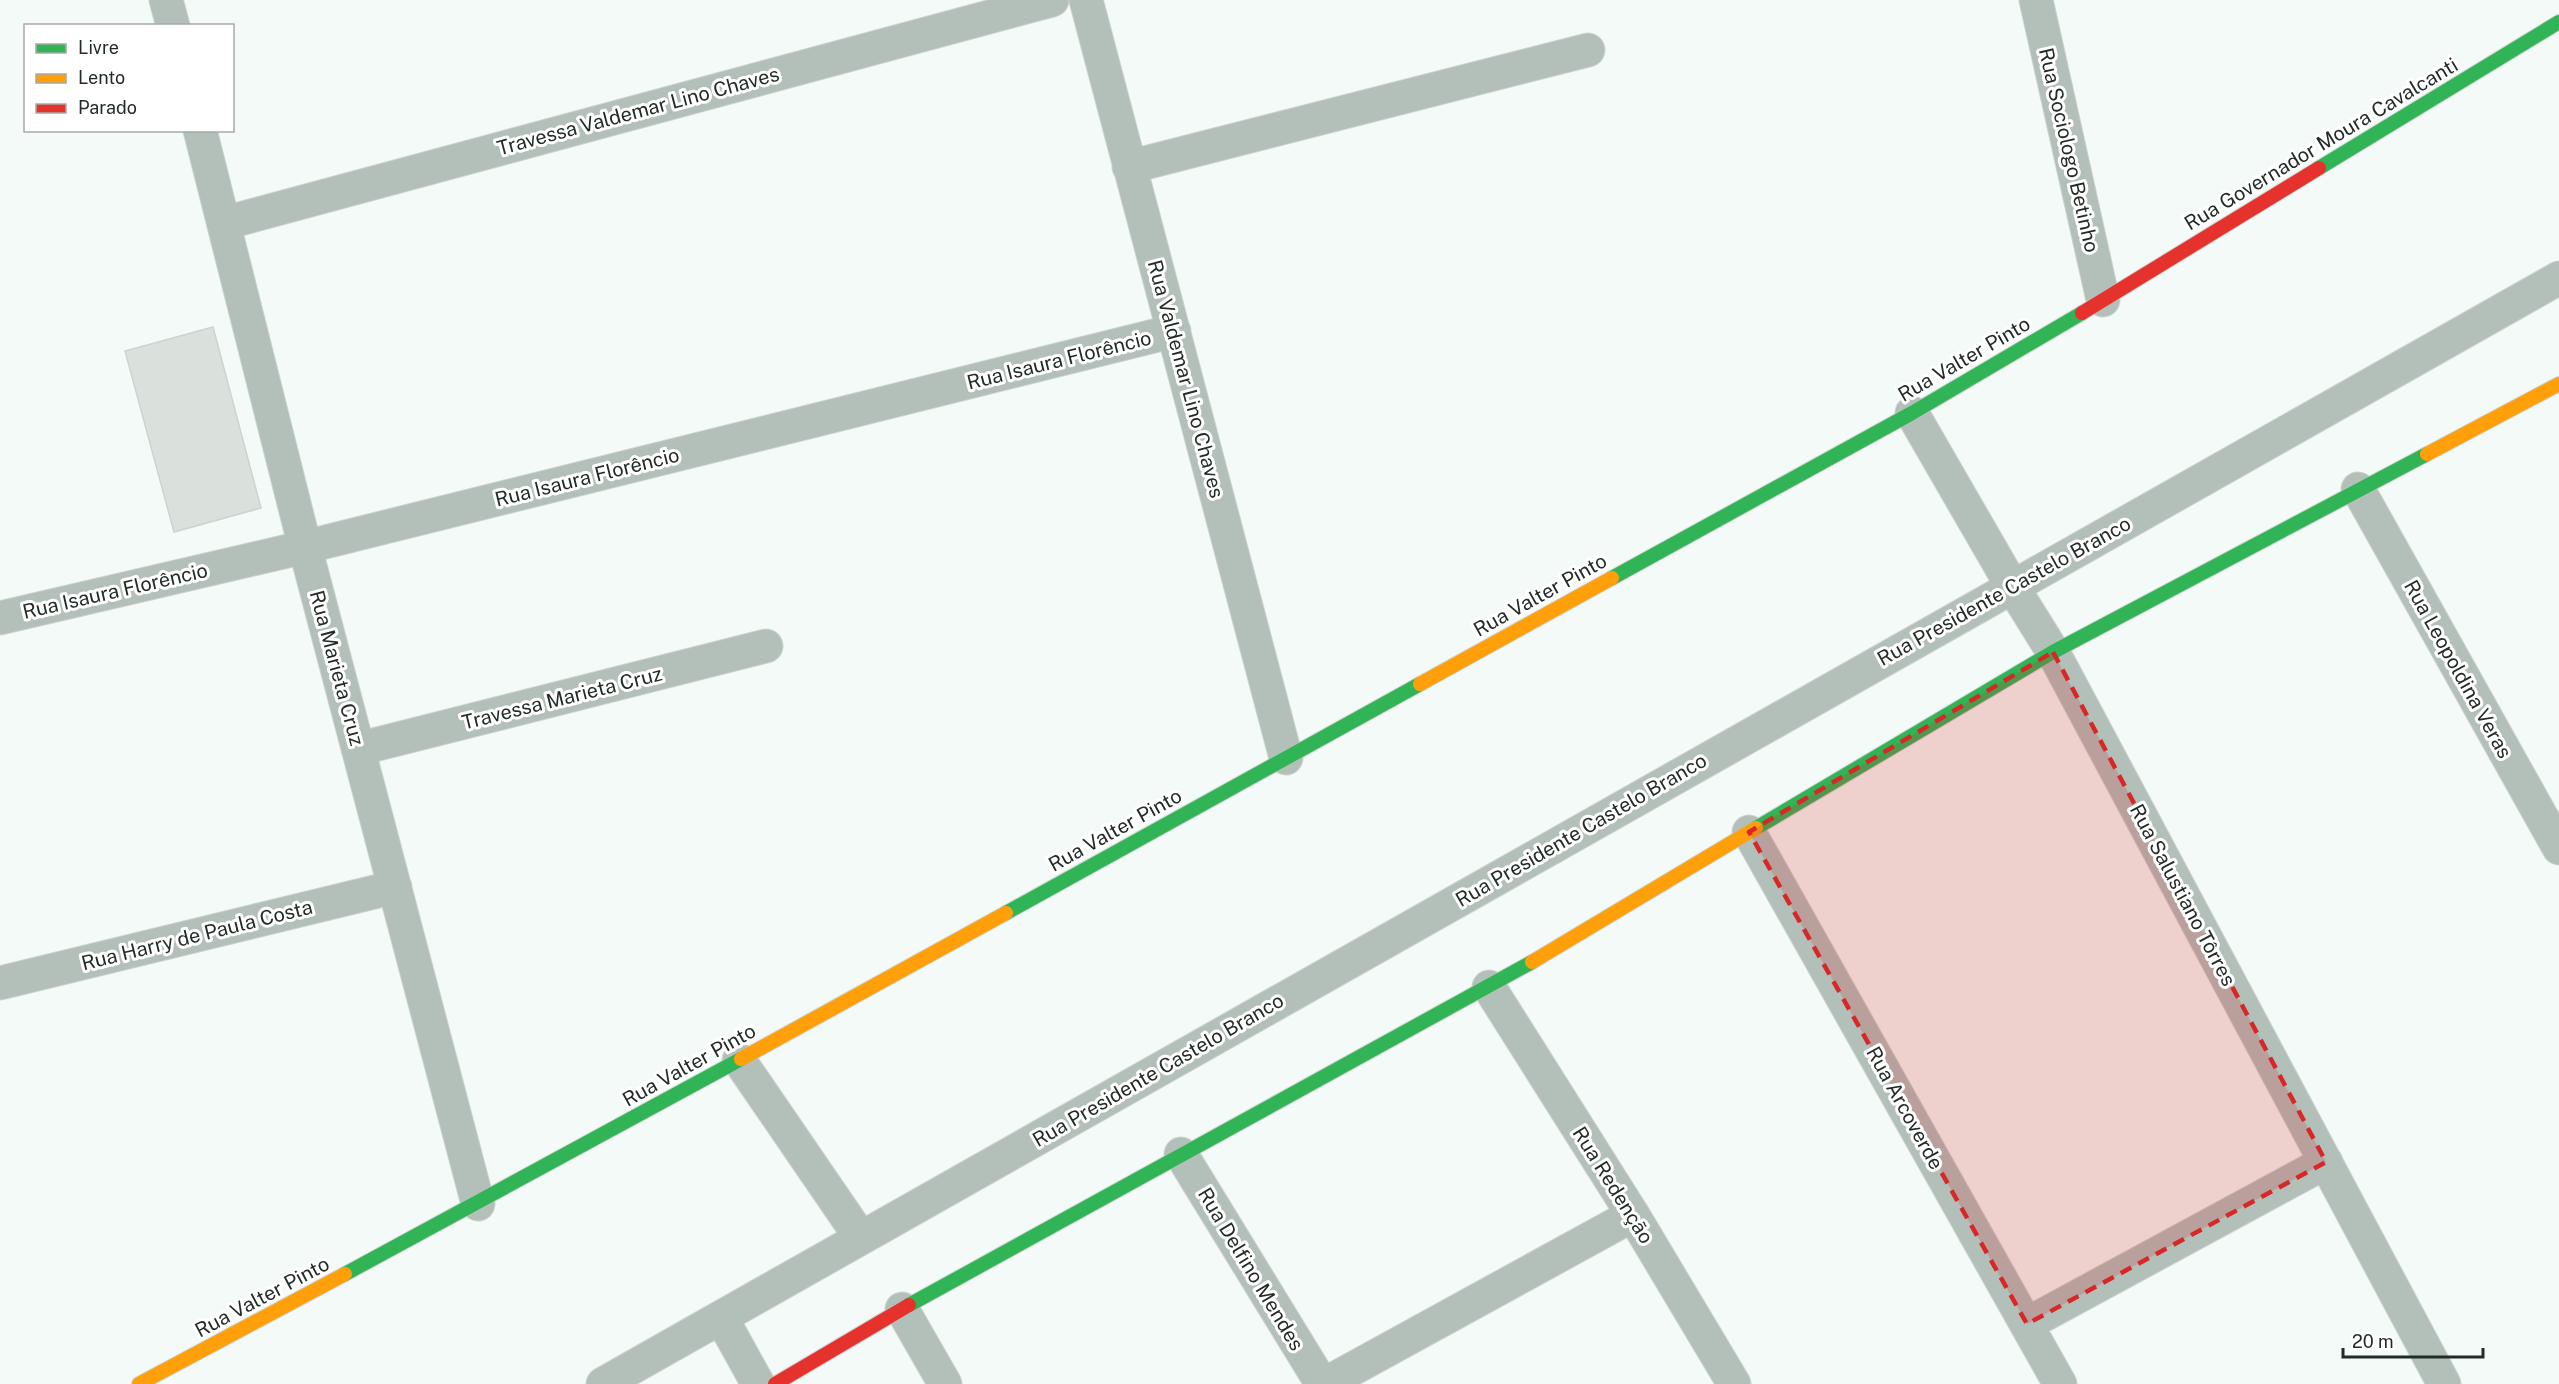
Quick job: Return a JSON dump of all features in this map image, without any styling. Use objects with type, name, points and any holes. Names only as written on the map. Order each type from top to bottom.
[{"type":"street","points":[[166,0],[172,24]]},
{"type":"street","name":"Travessa Valdemar Lino Chaves","points":[[225,223],[1052,0]]},
{"type":"street","name":"Rua Valdemar Lino Chaves","points":[[1086,0],[1286,758]]},
{"type":"street","name":"Rua Sociologo Betinho","points":[[2036,0],[2103,300]]},
{"type":"street","name":"Rua Governador Moura Cavalcanti","points":[[2103,300],[2559,22]]},
{"type":"street","points":[[1129,167],[1588,50]]},
{"type":"street","name":"Rua Marieta Cruz","points":[[201,132],[305,547],[478,1204]]},
{"type":"street","name":"Rua Presidente Castelo Branco","points":[[603,1384],[2559,278]]},
{"type":"street","name":"Rua Valter Pinto","points":[[139,1384],[478,1204],[739,1060],[1912,412],[2103,300]]},
{"type":"street","name":"Rua Isaura Florêncio","points":[[0,618],[305,547],[1174,332]]},
{"type":"street","points":[[775,1384],[902,1309],[1489,987],[2053,652],[2559,384]]},
{"type":"street","name":"Rua Salustiano Tôrres","points":[[1912,412],[2012,586],[2053,652],[2444,1384]]},
{"type":"street","name":"Rua Leopoldina Veras","points":[[2358,489],[2559,848]]},
{"type":"street","name":"Travessa Marieta Cruz","points":[[358,749],[766,646]]},
{"type":"street","name":"Rua Arcoverde","points":[[1749,832],[2060,1384]]},
{"type":"street","name":"Rua Harry de Paula Costa","points":[[0,983],[395,887]]},
{"type":"street","name":"Rua Redenção","points":[[1489,987],[1633,1215],[1734,1384]]},
{"type":"street","points":[[739,1060],[861,1238]]},
{"type":"street","name":"Rua Delfino Mendes","points":[[1181,1154],[1323,1384]]},
{"type":"street","points":[[2027,1324],[2326,1162]]},
{"type":"street","points":[[1323,1384],[1633,1215]]},
{"type":"street","points":[[902,1309],[945,1384]]},
{"type":"street","points":[[721,1317],[758,1384]]},
{"type":"highlighted area","points":[[2053,652],[2326,1162],[2027,1324],[1749,832]]},
{"type":"building","points":[[213,327],[261,508],[174,532],[125,351]]},
{"type":"traffic: fast","points":[[2319,168],[2559,22]]},
{"type":"traffic: fast","points":[[1612,578],[1912,413],[2082,313]]},
{"type":"traffic: fast","points":[[1756,828],[2053,652],[2427,454]]},
{"type":"traffic: fast","points":[[1006,913],[1420,684]]},
{"type":"traffic: fast","points":[[909,1305],[1532,962]]},
{"type":"traffic: fast","points":[[345,1274],[741,1059]]},
{"type":"traffic: slow","points":[[2427,454],[2559,384]]},
{"type":"traffic: slow","points":[[1420,684],[1612,578]]},
{"type":"traffic: slow","points":[[1532,962],[1756,828]]},
{"type":"traffic: slow","points":[[741,1059],[1006,913]]},
{"type":"traffic: slow","points":[[139,1384],[345,1274]]},
{"type":"traffic: jam","points":[[2082,313],[2319,168]]},
{"type":"traffic: jam","points":[[775,1384],[909,1305]]}]
